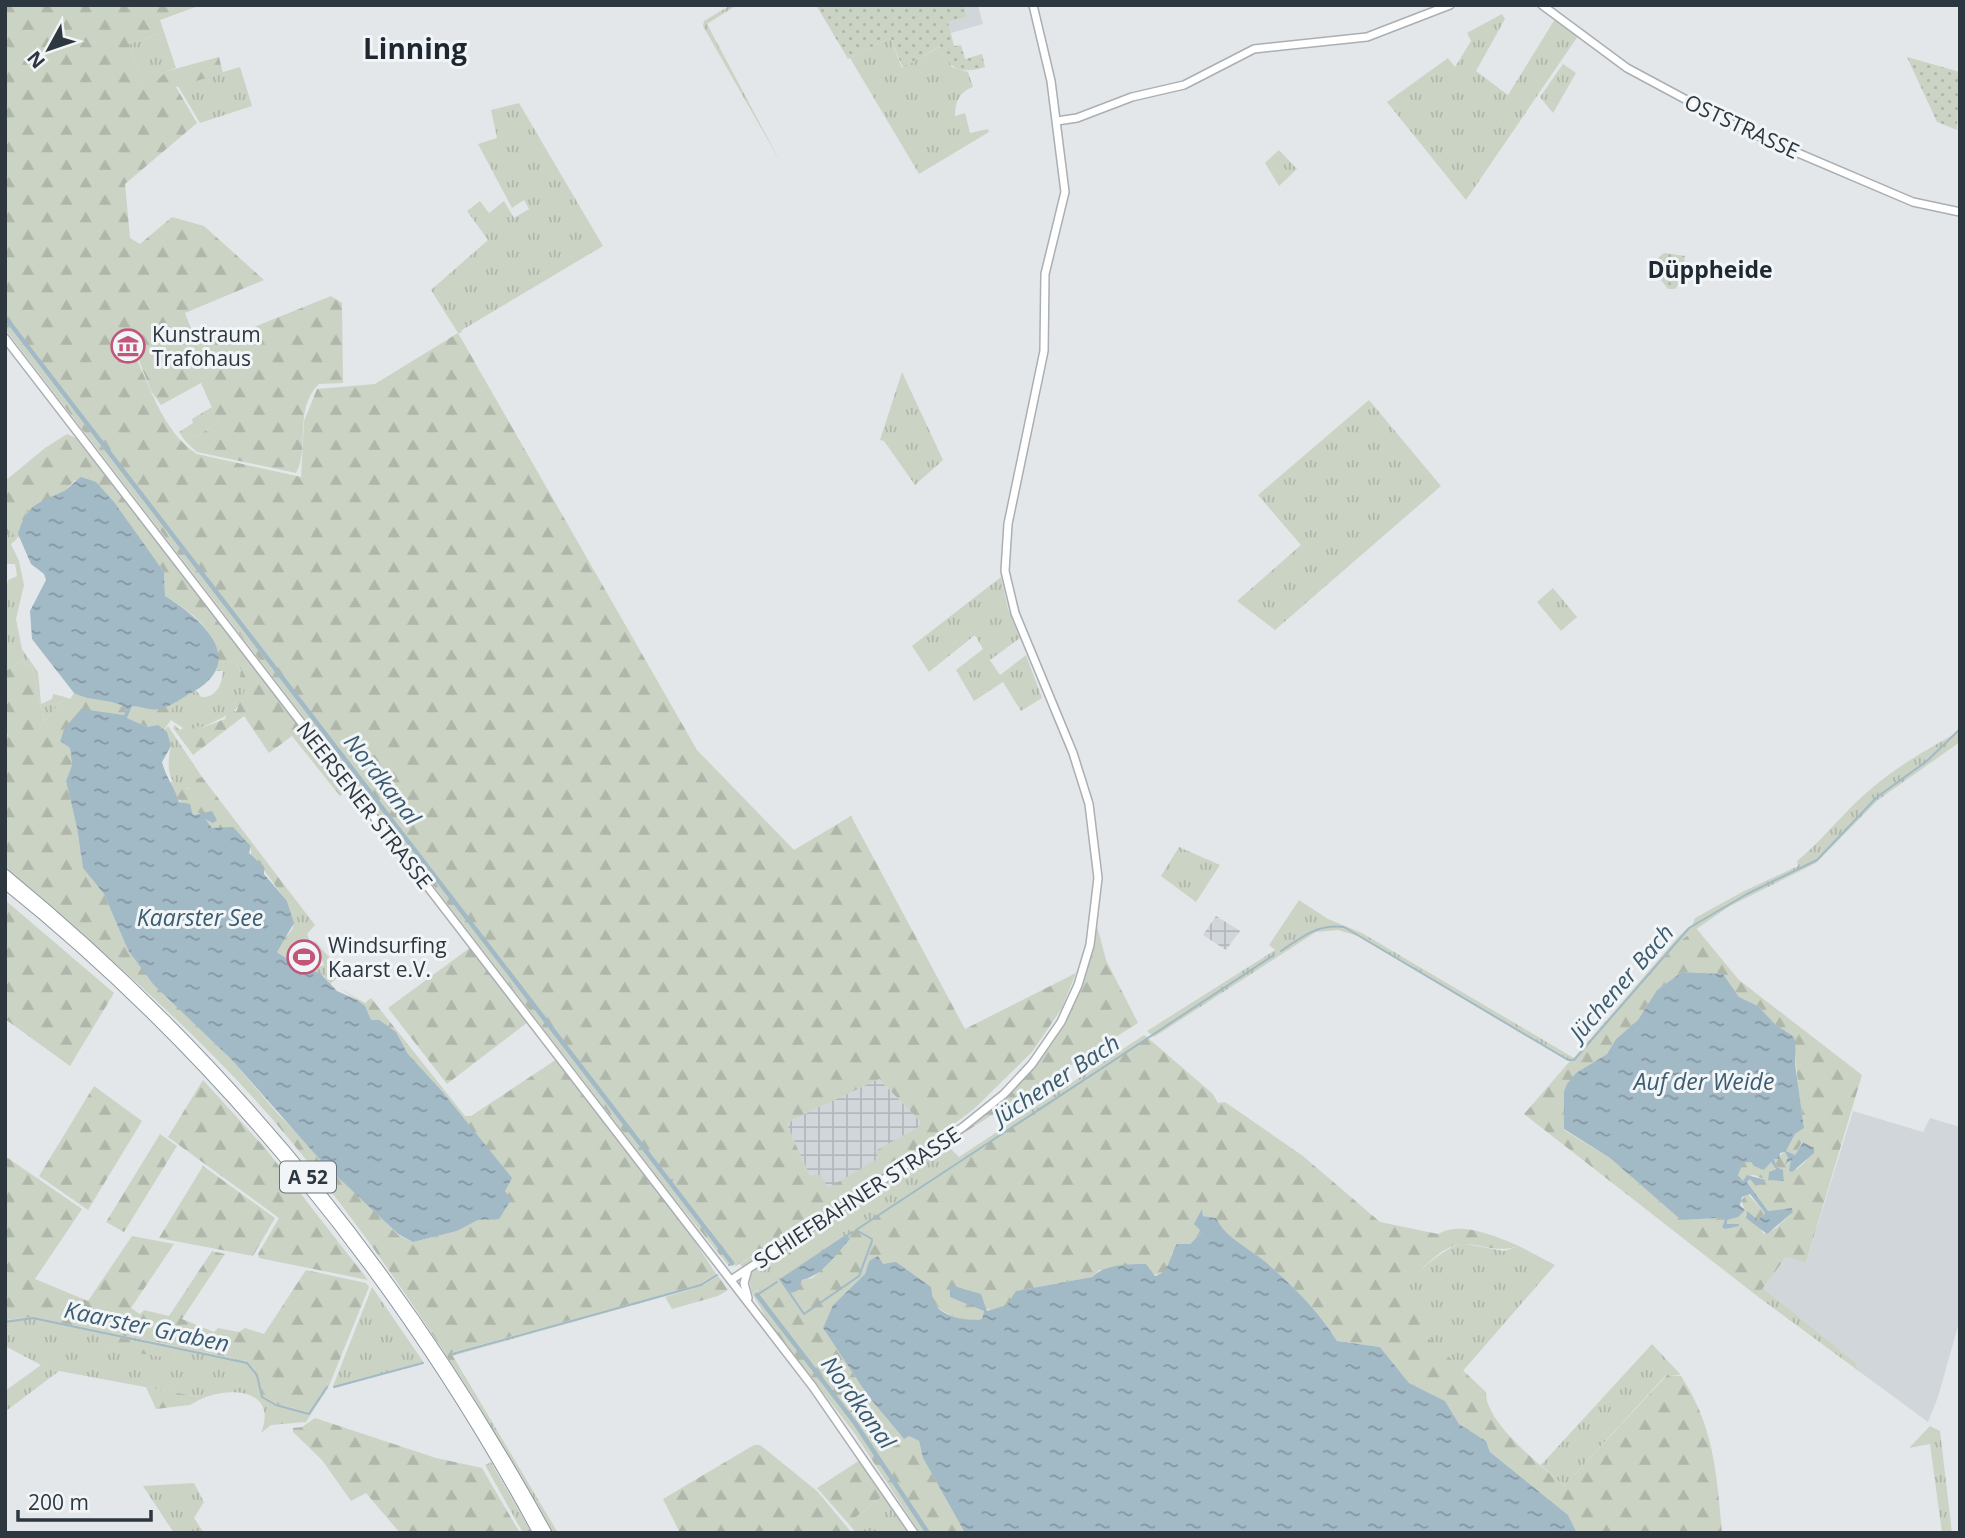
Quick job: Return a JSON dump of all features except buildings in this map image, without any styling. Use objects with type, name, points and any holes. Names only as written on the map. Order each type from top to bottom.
[{"type":"highway","name":"A 52","points":[[5,874],[156,1009],[233,1089],[293,1157],[358,1239],[427,1336],[547,1533]]},
{"type":"highway","name":"A 52","points":[[5,884],[128,991],[212,1077],[312,1193],[432,1356],[538,1533]]},
{"type":"street","name":"SCHIEFBAHNER STRASSE","points":[[731,1280],[963,1127],[1004,1094],[1032,1064],[1061,1022],[1088,956],[1095,923],[1098,878],[1091,814],[1073,753],[1012,605],[1005,562],[1009,516],[1044,352],[1046,267],[1064,200],[1057,121],[1048,68],[1032,5]]},
{"type":"street","points":[[1057,121],[1083,116],[1134,96],[1184,85],[1254,49],[1367,37],[1450,5]]},
{"type":"street","name":"OSTSTRASSE","points":[[1542,5],[1627,68],[1737,127],[1913,202],[1960,212]]},
{"type":"street","name":"NEERSENER STRASSE","points":[[5,338],[731,1280],[850,1437],[914,1533]]},
{"type":"street","points":[[748,1269],[744,1287],[753,1309]]},
{"type":"shaded area","points":[[964,5],[978,5],[983,24],[951,33],[948,22],[967,17]]},
{"type":"shaded area","points":[[1216,916],[1240,931],[1226,950],[1203,935]]},
{"type":"shaded area","points":[[878,1078],[920,1121],[919,1127],[876,1151],[879,1158],[872,1165],[828,1188],[808,1172],[787,1125],[792,1120]]},
{"type":"shaded area","points":[[1853,1111],[1923,1132],[1930,1118],[1960,1127],[1960,1319],[1938,1397],[1928,1422],[1860,1372],[1855,1362],[1763,1288],[1786,1257],[1806,1263]]},
{"type":"green space","points":[[5,5],[201,5],[160,20],[164,32],[129,44],[145,92],[167,71],[219,57],[223,73],[176,87],[197,123],[125,184],[130,238],[140,244],[172,217],[204,226],[264,280],[185,313],[196,341],[220,332],[224,339],[331,296],[342,303],[343,383],[319,384],[311,394],[306,405],[304,417],[302,452],[296,473],[197,452],[186,442],[219,423],[201,383],[161,405],[152,393],[164,418],[184,444],[197,454],[301,477],[304,421],[317,389],[375,384],[458,333],[697,750],[794,850],[851,816],[965,1029],[1076,973],[1062,1008],[1032,1052],[974,1109],[918,1151],[736,1266],[5,315]],"holes":[[[131,340],[149,386],[129,344]],[[879,1079],[920,1121],[919,1127],[875,1151],[879,1158],[828,1188],[821,1175],[811,1175],[808,1172],[787,1125],[792,1120]]]},
{"type":"green space","points":[[731,5],[737,5],[707,24],[781,163],[703,26],[704,21]]},
{"type":"green space","points":[[816,5],[964,5],[967,17],[948,22],[954,46],[961,45],[965,59],[982,54],[985,67],[970,70],[957,68],[948,61],[940,46],[903,68],[890,38],[848,59]]},
{"type":"green space","points":[[1502,14],[1505,19],[1476,71],[1508,95],[1555,19],[1578,36],[1466,200],[1387,102],[1448,58],[1455,67],[1471,41],[1467,33]]},
{"type":"green space","points":[[164,32],[176,68],[167,71],[145,93],[129,44]]},
{"type":"green space","points":[[890,38],[902,68],[941,46],[952,67],[968,72],[973,87],[959,98],[955,116],[965,113],[970,133],[988,129],[989,132],[919,174],[850,58]]},
{"type":"green space","points":[[1907,57],[1960,72],[1957,130],[1937,122]]},
{"type":"green space","points":[[1563,64],[1576,73],[1553,113],[1540,97]]},
{"type":"green space","points":[[240,67],[252,106],[200,123],[178,86]]},
{"type":"green space","points":[[519,103],[603,246],[458,333],[431,290],[488,240],[467,211],[480,201],[489,213],[504,201],[514,218],[529,209],[524,200],[512,208],[478,144],[497,138],[491,110]]},
{"type":"green space","points":[[1279,150],[1297,169],[1279,186],[1265,163]]},
{"type":"green space","points":[[1664,253],[1685,256],[1681,281],[1675,289],[1668,289],[1649,265]]},
{"type":"green space","points":[[5,315],[731,1256],[736,1266],[731,1264],[5,321]]},
{"type":"green space","points":[[5,321],[734,1267],[728,1265],[674,1198],[5,329]]},
{"type":"green space","points":[[902,372],[943,460],[915,485],[884,441],[880,440]]},
{"type":"green space","points":[[1369,400],[1441,486],[1275,630],[1237,601],[1301,545],[1258,495]]},
{"type":"green space","points":[[212,407],[219,423],[186,442],[179,432],[193,423],[192,419]]},
{"type":"green space","points":[[67,434],[76,438],[349,789],[340,796],[292,736],[269,753],[244,716],[193,755],[173,728],[175,725],[185,736],[197,726],[201,728],[225,719],[229,707],[236,712],[245,690],[240,678],[241,670],[234,661],[218,663],[217,651],[208,632],[193,616],[165,596],[164,572],[131,527],[92,482],[75,480],[65,491],[27,512],[19,538],[13,535],[12,522],[7,527],[10,534],[5,536],[5,481],[45,448]]},
{"type":"green space","points":[[12,521],[17,539],[11,544],[19,561],[24,585],[16,619],[22,649],[38,672],[41,704],[52,699],[53,694],[65,697],[44,722],[32,668],[21,660],[5,672],[5,592],[8,580],[17,576],[15,564],[5,564],[5,536],[10,534],[7,527]]},
{"type":"green space","points":[[1001,577],[1008,609],[1020,638],[990,660],[1000,675],[1026,655],[1042,698],[1021,711],[1003,682],[974,701],[956,670],[983,649],[975,635],[929,672],[912,646]]},
{"type":"green space","points":[[1553,588],[1577,617],[1561,631],[1537,602]]},
{"type":"green space","points":[[21,660],[32,668],[44,722],[65,697],[70,699],[74,693],[126,708],[124,715],[104,713],[64,729],[60,740],[70,748],[72,765],[66,781],[83,868],[104,894],[128,950],[231,1059],[278,1114],[398,1235],[413,1242],[457,1231],[478,1220],[499,1219],[505,1191],[460,1116],[441,1090],[408,1054],[396,1032],[371,1020],[357,1000],[339,988],[365,1003],[371,998],[465,1116],[471,1116],[557,1059],[683,1223],[716,1274],[698,1285],[451,1353],[482,1405],[479,1406],[374,1250],[289,1138],[229,1072],[136,982],[5,870],[5,738],[8,735],[5,731],[5,672]]},
{"type":"green space","points":[[234,661],[244,678],[246,691],[242,702],[234,711],[185,736],[178,731],[183,728],[171,720],[171,705],[196,690],[201,697],[214,693],[220,686],[223,671],[216,671],[218,663]]},
{"type":"green space","points":[[173,703],[171,720],[163,731],[158,725],[147,727],[127,718],[132,706],[166,707]]},
{"type":"green space","points":[[168,726],[202,777],[192,788],[177,785],[172,780],[169,767],[171,746],[163,731]]},
{"type":"green space","points":[[1960,731],[1960,742],[1878,800],[1816,863],[1730,906],[1686,936],[1524,1114],[1570,1061],[1358,936],[1338,930],[1316,932],[1154,1037],[1147,1031],[1275,950],[1269,945],[1299,900],[1328,919],[1362,933],[1574,1058],[1678,937],[1693,924],[1695,918],[1798,866],[1797,861],[1872,788],[1904,764]]},
{"type":"green space","points":[[202,777],[295,899],[288,905],[251,856],[251,846],[241,835],[211,828],[204,819],[214,822],[199,813],[193,815],[191,807],[174,794],[171,781],[189,789],[193,780]]},
{"type":"green space","points":[[1179,847],[1220,865],[1196,902],[1161,876]]},
{"type":"green space","points":[[295,899],[315,925],[307,934],[319,967],[324,965],[314,940],[343,973],[330,984],[324,976],[301,968],[276,951],[293,928],[288,905]]},
{"type":"green space","points":[[5,900],[114,993],[70,1066],[5,1019]]},
{"type":"green space","points":[[1097,926],[1106,960],[1138,1023],[946,1144],[1008,1095],[1054,1038],[1076,995]]},
{"type":"green space","points":[[1696,928],[1739,980],[1862,1075],[1806,1263],[1786,1257],[1757,1296],[1524,1114],[1676,945]],"holes":[[[1682,972],[1723,974],[1739,997],[1758,1006],[1776,1025],[1794,1038],[1804,1128],[1795,1134],[1786,1151],[1795,1155],[1802,1142],[1812,1147],[1806,1161],[1797,1169],[1791,1167],[1791,1160],[1784,1164],[1788,1158],[1785,1152],[1774,1159],[1777,1167],[1783,1170],[1784,1181],[1768,1179],[1769,1172],[1776,1169],[1771,1162],[1764,1170],[1751,1162],[1742,1163],[1738,1175],[1743,1181],[1747,1176],[1754,1175],[1766,1180],[1759,1183],[1750,1179],[1747,1182],[1768,1211],[1792,1208],[1793,1212],[1776,1228],[1764,1234],[1757,1224],[1747,1219],[1745,1214],[1758,1220],[1765,1213],[1747,1193],[1741,1201],[1745,1210],[1727,1220],[1727,1225],[1739,1225],[1725,1229],[1725,1220],[1719,1218],[1681,1220],[1610,1158],[1564,1130],[1566,1105],[1576,1073],[1607,1054],[1616,1039],[1638,1020],[1657,990]]]},
{"type":"green space","points":[[471,947],[528,1022],[447,1084],[388,1008]]},
{"type":"green space","points":[[1144,1035],[1148,1038],[762,1293],[759,1289],[752,1293],[748,1274],[757,1266],[942,1144],[946,1144],[959,1157]]},
{"type":"green space","points":[[1148,1038],[1213,1094],[1218,1103],[1225,1102],[1303,1156],[1380,1222],[1438,1234],[1447,1230],[1468,1229],[1519,1246],[1498,1249],[1456,1245],[1437,1255],[1399,1295],[1418,1299],[1433,1322],[1423,1333],[1486,1392],[1488,1404],[1504,1430],[1564,1486],[1667,1375],[1681,1376],[1701,1413],[1712,1451],[1722,1533],[1577,1533],[1568,1515],[1490,1452],[1486,1441],[1459,1424],[1445,1401],[1409,1383],[1380,1347],[1337,1341],[1314,1310],[1288,1283],[1262,1259],[1233,1238],[1216,1218],[1203,1216],[1202,1211],[1202,1232],[1190,1244],[1172,1252],[1169,1266],[1162,1275],[1099,1270],[1092,1277],[1016,1291],[1011,1301],[996,1309],[963,1302],[984,1311],[982,1319],[966,1320],[952,1316],[897,1276],[869,1261],[865,1274],[833,1305],[823,1328],[868,1396],[903,1438],[909,1436],[919,1441],[923,1458],[965,1533],[920,1533],[855,1434],[768,1321],[752,1293],[760,1289],[763,1292],[781,1280],[791,1293],[802,1280],[813,1278],[850,1239],[848,1235]]},
{"type":"green space","points":[[203,1080],[265,1148],[368,1280],[259,1258],[258,1254],[279,1218],[168,1137]]},
{"type":"green space","points":[[94,1086],[142,1121],[88,1210],[39,1176]]},
{"type":"green space","points":[[160,1134],[177,1146],[124,1232],[106,1222]]},
{"type":"green space","points":[[933,1138],[931,1145],[743,1268],[740,1264]]},
{"type":"green space","points":[[5,1156],[82,1209],[35,1279],[88,1301],[132,1236],[174,1244],[131,1308],[140,1314],[144,1310],[169,1316],[212,1251],[225,1254],[182,1319],[214,1332],[218,1328],[239,1332],[245,1328],[264,1334],[306,1270],[366,1283],[369,1287],[329,1386],[308,1412],[277,1404],[263,1396],[258,1376],[248,1361],[32,1317],[5,1320]]},
{"type":"green space","points":[[203,1166],[275,1218],[253,1256],[159,1238]]},
{"type":"green space","points":[[1460,1243],[1504,1251],[1519,1246],[1555,1265],[1462,1372],[1423,1333],[1398,1295],[1426,1265]]},
{"type":"green space","points":[[716,1274],[718,1276],[702,1286],[452,1356],[451,1354],[698,1285]]},
{"type":"green space","points":[[718,1276],[728,1290],[718,1296],[672,1309],[665,1297],[702,1286]]},
{"type":"green space","points":[[372,1287],[424,1363],[334,1388],[333,1386]]},
{"type":"green space","points":[[1763,1288],[1855,1362],[1860,1372],[1757,1296]]},
{"type":"green space","points":[[32,1317],[248,1361],[258,1376],[263,1396],[277,1404],[307,1412],[329,1386],[306,1422],[271,1425],[261,1433],[265,1418],[263,1407],[257,1399],[247,1394],[223,1393],[199,1400],[199,1397],[59,1371],[6,1411],[5,1391],[41,1365],[5,1346],[5,1320]],"holes":[[[107,1336],[175,1349],[174,1358],[105,1347]]]},
{"type":"green space","points":[[107,1335],[175,1349],[174,1359],[104,1347]]},
{"type":"green space","points":[[1652,1344],[1681,1375],[1666,1375],[1564,1486],[1541,1465]]},
{"type":"green space","points":[[146,1387],[199,1397],[199,1400],[190,1405],[156,1409]]},
{"type":"green space","points":[[482,1405],[558,1533],[551,1533],[479,1406]]},
{"type":"green space","points":[[315,1418],[436,1458],[482,1468],[520,1533],[400,1533],[366,1493],[351,1501],[322,1460],[293,1432],[293,1428],[302,1427]]},
{"type":"green space","points":[[1930,1426],[1940,1431],[1952,1533],[1942,1533],[1930,1444],[1909,1448]]},
{"type":"green space","points":[[754,1445],[760,1445],[817,1491],[852,1533],[680,1533],[663,1499]]},
{"type":"green space","points":[[860,1460],[884,1495],[848,1523],[817,1488]]},
{"type":"green space","points":[[491,1462],[531,1533],[523,1533],[485,1465]]},
{"type":"green space","points":[[194,1483],[204,1502],[194,1518],[204,1533],[174,1533],[143,1486]]},
{"type":"green space","points":[[884,1495],[908,1533],[856,1533],[848,1523]]},
{"type":"water","name":"Kaarster See","points":[[81,477],[96,482],[114,502],[164,572],[165,596],[204,628],[214,640],[218,653],[217,667],[209,680],[193,692],[159,709],[132,706],[127,718],[147,727],[158,725],[167,732],[171,746],[162,762],[179,802],[190,804],[193,815],[212,811],[217,820],[213,823],[205,819],[212,828],[233,827],[251,846],[249,853],[264,867],[264,874],[287,901],[294,923],[277,952],[301,968],[320,973],[337,991],[365,1006],[371,1020],[379,1020],[396,1032],[408,1054],[441,1090],[512,1178],[505,1191],[511,1200],[499,1219],[478,1220],[457,1231],[413,1242],[398,1234],[323,1163],[231,1059],[153,984],[128,950],[104,894],[83,868],[66,781],[72,765],[70,748],[60,741],[64,729],[81,709],[124,715],[126,708],[74,693],[32,639],[30,611],[46,580],[44,574],[31,564],[18,534],[25,516],[35,505],[66,490]]},
{"type":"water","name":"Auf der Weide","points":[[1682,972],[1723,974],[1739,997],[1758,1006],[1776,1025],[1794,1037],[1795,1067],[1804,1128],[1795,1134],[1786,1151],[1795,1155],[1803,1142],[1814,1148],[1814,1153],[1792,1172],[1789,1171],[1791,1160],[1784,1165],[1788,1158],[1785,1152],[1780,1153],[1779,1159],[1774,1159],[1777,1167],[1783,1170],[1784,1181],[1768,1180],[1769,1172],[1776,1169],[1771,1162],[1764,1170],[1751,1162],[1743,1163],[1738,1175],[1743,1181],[1747,1175],[1766,1180],[1756,1186],[1750,1179],[1747,1182],[1768,1211],[1792,1208],[1793,1212],[1767,1234],[1746,1218],[1747,1211],[1758,1220],[1765,1213],[1750,1194],[1742,1197],[1740,1205],[1745,1210],[1738,1217],[1727,1220],[1727,1224],[1739,1226],[1725,1229],[1722,1227],[1725,1220],[1719,1218],[1681,1220],[1610,1158],[1564,1129],[1564,1092],[1567,1084],[1576,1073],[1607,1054],[1616,1039],[1638,1020],[1657,990]]},
{"type":"water","points":[[1202,1209],[1203,1216],[1216,1218],[1233,1238],[1262,1259],[1288,1283],[1314,1310],[1337,1341],[1380,1347],[1409,1383],[1445,1401],[1459,1424],[1486,1441],[1490,1452],[1568,1515],[1577,1533],[965,1533],[923,1458],[919,1441],[909,1436],[904,1439],[868,1396],[823,1328],[833,1305],[865,1274],[869,1261],[878,1256],[883,1264],[896,1262],[931,1287],[934,1302],[944,1312],[971,1320],[982,1319],[984,1311],[950,1297],[950,1285],[981,1294],[987,1311],[1007,1305],[1016,1291],[1092,1277],[1104,1269],[1118,1266],[1146,1264],[1155,1276],[1164,1271],[1177,1244],[1190,1244],[1202,1232],[1194,1224]]},
{"type":"water","points":[[847,1234],[850,1239],[828,1264],[816,1274],[802,1280],[797,1291],[791,1293],[780,1279]]},
{"type":"waterway","name":"Nordkanal","points":[[5,317],[732,1263]]},
{"type":"waterway","name":"Jüchener Bach","points":[[1281,951],[1303,936],[1318,930],[1344,927],[1568,1060],[1574,1060],[1689,928],[1747,894],[1817,860],[1877,797],[1927,761],[1960,729]]},
{"type":"waterway","name":"Jüchener Bach","points":[[872,1239],[856,1230],[1274,955]]},
{"type":"waterway","name":"Jüchener Bach","points":[[848,1235],[852,1232]]},
{"type":"waterway","points":[[780,1279],[804,1314],[859,1276],[872,1241]]},
{"type":"waterway","name":"Kaarster Graben","points":[[452,1354],[701,1285],[717,1275]]},
{"type":"waterway","name":"Jüchener Bach","points":[[757,1295],[777,1282]]},
{"type":"waterway","name":"Nordkanal","points":[[757,1295],[855,1423],[928,1533]]},
{"type":"waterway","name":"Kaarster Graben","points":[[5,1322],[33,1318],[247,1363],[257,1375],[262,1397],[276,1405],[309,1414],[327,1387]]},
{"type":"waterway","name":"Kaarster Graben","points":[[334,1387],[423,1363]]},
{"type":"place","name":"Kunstraum Trafohaus","points":[[128,346]]},
{"type":"place","name":"Windsurfing Kaarst e.V.","points":[[304,957]]},
{"type":"district","name":"Linning","points":[[415,48]]},
{"type":"district","name":"Düppheide","points":[[1710,269]]}]
